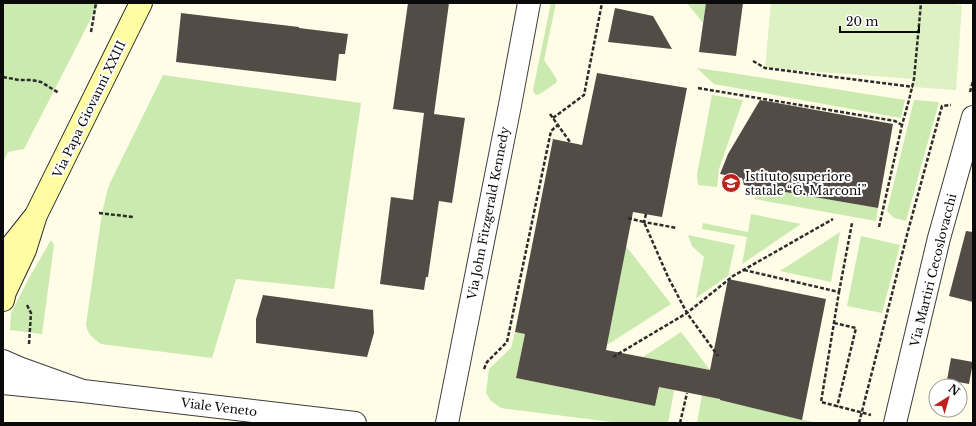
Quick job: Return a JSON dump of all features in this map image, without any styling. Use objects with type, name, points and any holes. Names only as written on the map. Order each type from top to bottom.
[{"type":"street","name":"Via Papa Giovanni XXIII","points":[[3,300],[5,292],[25,250],[36,215],[141,3]]},
{"type":"street","name":"Via John Fitzgerald Kennedy","points":[[447,423],[529,3]]},
{"type":"street","name":"Via Martiri Cecoslovacchi","points":[[896,422],[971,108]]},
{"type":"street","name":"Via Papa Giovanni XXIII","points":[[3,263],[13,244],[36,215]]},
{"type":"street","points":[[3,361],[83,390]]},
{"type":"street","points":[[3,383],[83,390]]},
{"type":"street","name":"Viale Veneto","points":[[83,390],[355,423]]},
{"type":"path","points":[[91,32],[96,3]]},
{"type":"path","points":[[553,118],[584,95],[602,3]]},
{"type":"path","points":[[879,227],[902,125],[913,87],[922,3]]},
{"type":"path","points":[[753,61],[765,68],[913,87]]},
{"type":"path","points":[[3,77],[41,82],[59,93]]},
{"type":"path","points":[[971,108],[973,81]]},
{"type":"path","points":[[698,88],[895,121],[902,125]]},
{"type":"path","points":[[859,423],[906,238],[942,106],[955,105]]},
{"type":"path","points":[[550,114],[570,142]]},
{"type":"path","points":[[483,373],[487,362],[507,342],[551,131],[558,125]]},
{"type":"path","points":[[99,213],[133,217]]},
{"type":"path","points":[[646,214],[644,222],[668,277],[687,313],[718,356]]},
{"type":"path","points":[[628,218],[677,228]]},
{"type":"path","points":[[613,357],[687,313],[734,276],[833,219]]},
{"type":"path","points":[[852,223],[839,292],[822,402],[896,422]]},
{"type":"path","points":[[744,270],[839,292]]},
{"type":"path","points":[[25,303],[31,313],[29,344]]},
{"type":"path","points":[[834,323],[856,328],[837,407]]},
{"type":"path","points":[[680,423],[686,392]]},
{"type":"green space","points":[[3,3],[99,3],[24,149],[8,152],[3,162]]},
{"type":"green space","points":[[551,3],[556,3],[544,60],[557,81],[540,94],[536,95],[533,90]]},
{"type":"green space","points":[[687,3],[706,3],[703,23]]},
{"type":"green space","points":[[771,3],[946,3],[962,5],[956,90],[913,87],[914,79],[765,68]]},
{"type":"green space","points":[[697,68],[905,100],[901,118],[714,84]]},
{"type":"green space","points":[[163,75],[361,103],[334,289],[236,279],[212,358],[101,344],[89,333],[86,324],[102,213],[107,192]]},
{"type":"green space","points":[[712,95],[743,100],[719,169],[717,187],[698,185],[697,175]]},
{"type":"green space","points":[[914,100],[939,102],[906,221],[894,218],[887,211]]},
{"type":"green space","points":[[756,187],[878,208],[876,221],[754,199]]},
{"type":"green space","points":[[751,214],[801,224],[742,264],[747,237],[702,229],[703,223],[748,232]]},
{"type":"green space","points":[[840,232],[831,282],[780,271]]},
{"type":"green space","points":[[688,235],[735,245],[728,276],[696,298],[704,257],[692,246]]},
{"type":"green space","points":[[861,236],[900,245],[882,313],[847,306]]},
{"type":"green space","points":[[51,240],[54,245],[42,334],[10,330],[11,313]]},
{"type":"green space","points":[[626,246],[671,304],[607,345]]},
{"type":"green space","points":[[515,332],[525,334],[516,378],[655,406],[663,371],[677,375],[668,423],[620,423],[501,408],[491,401],[486,393],[489,369],[511,348]]},
{"type":"green space","points":[[681,332],[710,370],[643,357]]},
{"type":"green space","points":[[724,382],[720,400],[817,423],[697,423],[702,395]]},
{"type":"building","points":[[408,3],[449,3],[434,114],[465,118],[452,203],[439,201],[428,277],[426,277],[424,290],[380,284],[391,197],[413,200],[424,113],[393,109]]},
{"type":"building","points":[[706,3],[743,3],[736,56],[699,52]]},
{"type":"building","points":[[615,8],[653,16],[672,49],[608,42]]},
{"type":"building","points":[[181,13],[348,34],[345,54],[339,54],[336,81],[176,62]]},
{"type":"building","points":[[597,73],[687,88],[662,217],[633,212],[606,350],[710,370],[728,279],[826,299],[802,420],[720,399],[659,387],[655,406],[516,378],[525,334],[515,332],[553,139],[582,145]]},
{"type":"building","points":[[760,100],[893,124],[878,208],[744,185],[742,178],[720,174],[728,154]]},
{"type":"building","points":[[966,231],[973,232],[973,302],[949,296]]},
{"type":"building","points":[[263,295],[373,310],[374,333],[367,357],[256,343],[256,319]]},
{"type":"building","points":[[951,358],[973,362],[969,384],[968,378],[947,378]]},
{"type":"place","name":"Istituto superiore statale “G. Marconi”","points":[[731,183]]}]
